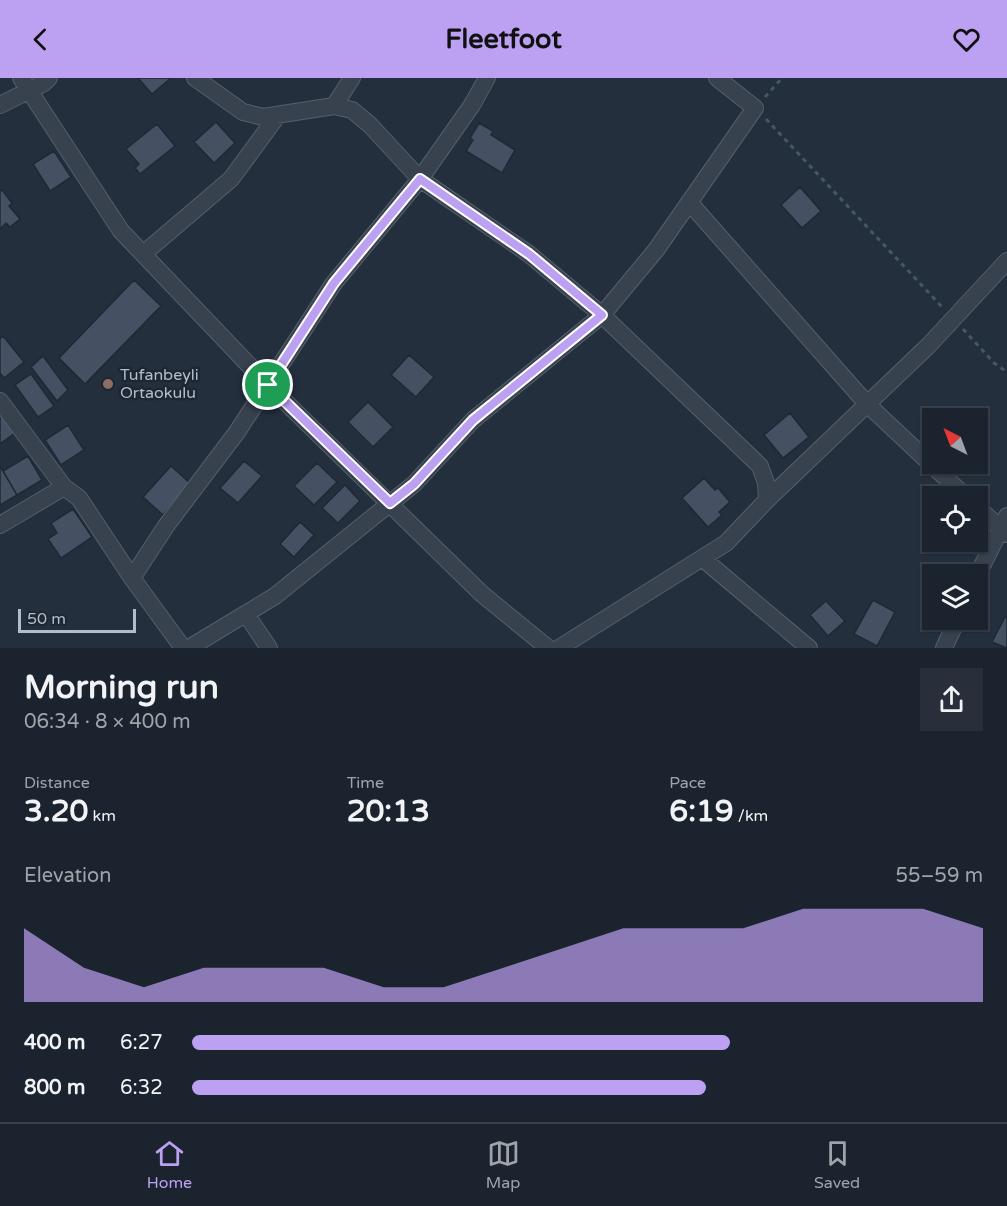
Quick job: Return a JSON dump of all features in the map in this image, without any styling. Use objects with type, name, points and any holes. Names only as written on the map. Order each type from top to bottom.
[{"type":"street","points":[[0,105],[25,84],[44,83],[49,78]]},
{"type":"street","points":[[195,78],[243,112],[263,117],[334,106],[352,110],[370,125],[420,179],[529,254],[602,315],[760,466],[766,483],[767,500]]},
{"type":"street","points":[[334,106],[352,78]]},
{"type":"street","points":[[132,578],[166,526],[237,432],[334,283],[420,179],[472,105],[488,78]]},
{"type":"street","points":[[189,648],[275,596],[414,484],[473,420],[602,315],[656,250],[755,108],[717,78]]},
{"type":"street","points":[[25,84],[121,231],[268,385],[482,594],[548,648]]},
{"type":"street","points":[[143,254],[231,179],[278,115]]},
{"type":"street","points":[[689,202],[867,404],[954,486]]},
{"type":"street","points":[[559,648],[726,543],[767,500],[953,319],[1007,261]]},
{"type":"street","points":[[0,401],[64,487],[79,498],[132,578],[183,648]]},
{"type":"street","points":[[0,525],[64,487]]},
{"type":"street","points":[[984,564],[1005,527],[988,515]]},
{"type":"street","points":[[702,558],[809,648]]},
{"type":"street","points":[[246,614],[269,648]]},
{"type":"street","points":[[944,648],[952,630]]},
{"type":"path","points":[[782,78],[755,108],[994,363],[1007,372]]},
{"type":"building","points":[[138,78],[171,78],[152,94]]},
{"type":"building","points":[[216,122],[235,143],[214,163],[194,142]]},
{"type":"building","points":[[479,123],[493,131],[491,135],[515,150],[502,173],[466,151],[473,140],[470,138]]},
{"type":"building","points":[[157,124],[175,146],[140,174],[135,168],[139,164],[126,149]]},
{"type":"building","points":[[54,151],[71,177],[50,191],[33,164]]},
{"type":"building","points":[[800,187],[821,211],[802,228],[781,205]]},
{"type":"building","points":[[2,190],[12,203],[9,206],[20,219],[10,227],[6,223],[0,229],[0,191]]},
{"type":"building","points":[[134,280],[161,306],[85,384],[59,358]]},
{"type":"building","points":[[3,336],[24,362],[4,378],[0,373],[0,339]]},
{"type":"building","points":[[409,355],[434,377],[416,397],[391,375]]},
{"type":"building","points":[[43,356],[68,390],[57,401],[31,367]]},
{"type":"building","points":[[31,374],[54,406],[38,417],[15,385]]},
{"type":"building","points":[[368,402],[393,427],[373,447],[348,422]]},
{"type":"building","points":[[0,410],[15,433],[0,444]]},
{"type":"building","points":[[790,413],[809,437],[783,458],[764,435]]},
{"type":"building","points":[[68,425],[84,450],[61,465],[45,440]]},
{"type":"building","points":[[28,456],[42,480],[17,495],[3,471]]},
{"type":"building","points":[[244,461],[262,476],[238,503],[220,488]]},
{"type":"building","points":[[317,463],[337,482],[314,505],[294,486]]},
{"type":"building","points":[[0,466],[17,495],[0,505]]},
{"type":"building","points":[[171,466],[191,484],[163,515],[143,497]]},
{"type":"building","points":[[704,478],[715,490],[718,488],[730,502],[719,512],[722,515],[708,527],[682,498]]},
{"type":"building","points":[[345,485],[360,501],[338,523],[322,508]]},
{"type":"building","points":[[73,509],[92,537],[61,558],[48,539],[57,533],[51,523]]},
{"type":"building","points":[[300,522],[314,535],[294,557],[280,544]]},
{"type":"building","points":[[873,600],[895,612],[877,646],[854,634]]},
{"type":"building","points":[[826,601],[845,621],[828,636],[810,615]]},
{"type":"building","points":[[1005,617],[1007,618],[1007,648],[992,642]]},
{"type":"place","name":"Tufanbeyli Ortaokulu","points":[[108,384]]},
{"type":"route","points":[[420,179],[529,254],[602,315],[473,420],[414,484],[390,503],[268,385],[334,283],[420,179]]}]
